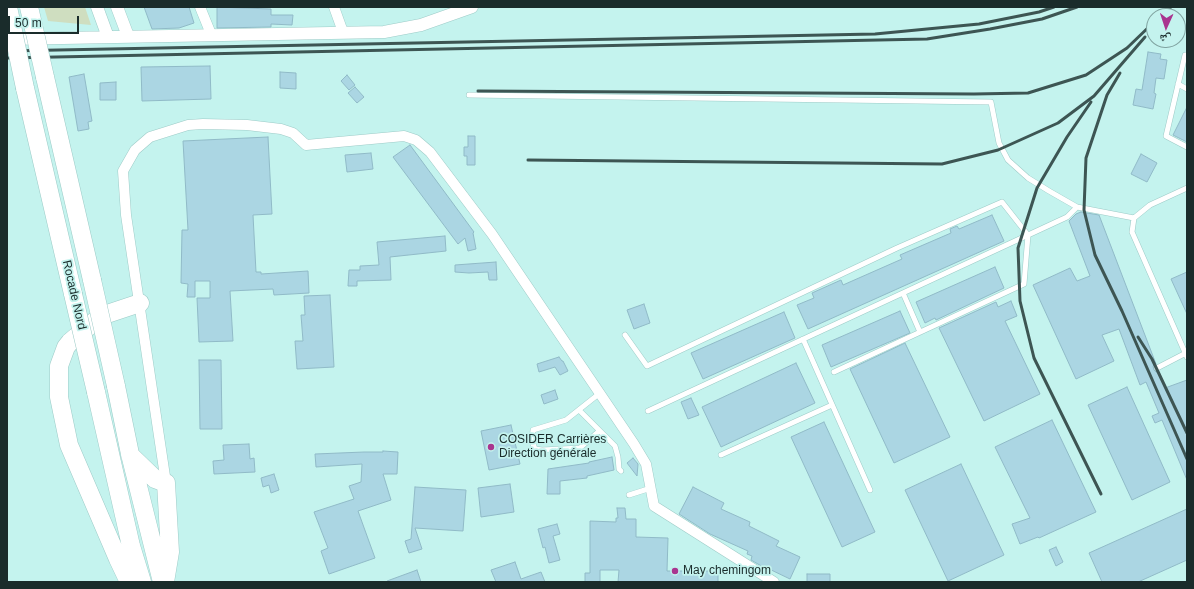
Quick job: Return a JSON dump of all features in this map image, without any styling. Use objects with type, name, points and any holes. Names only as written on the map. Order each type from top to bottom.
[{"type":"highway","name":"Rocade Nord","points":[[8,7],[25,88],[131,546],[142,582]]},
{"type":"highway","name":"Rocade Nord","points":[[29,7],[116,386],[130,454],[162,582]]},
{"type":"highway","points":[[129,582],[69,445],[59,397],[59,366],[66,347],[70,342],[101,316],[140,303]]},
{"type":"highway","points":[[130,454],[155,478],[166,483],[170,552],[165,582]]},
{"type":"street","points":[[97,7],[108,37]]},
{"type":"street","points":[[117,7],[128,36]]},
{"type":"street","points":[[200,7],[211,34]]},
{"type":"street","points":[[334,7],[343,32]]},
{"type":"street","points":[[7,39],[211,34],[384,32],[414,26],[472,7]]},
{"type":"street","points":[[166,483],[140,303],[129,239],[123,172],[135,150],[150,137],[188,125],[203,124],[248,125],[281,129],[293,133],[306,145],[404,136],[416,140],[435,158],[492,234],[600,393],[646,464],[654,506],[774,582]]},
{"type":"lane","points":[[1187,55],[1185,55],[1166,136],[1187,147]]},
{"type":"lane","points":[[1178,84],[1187,89]]},
{"type":"lane","points":[[469,95],[991,102],[999,143],[1008,160],[1028,178],[1077,207],[1134,218]]},
{"type":"lane","points":[[1158,368],[1186,355],[1132,232],[1134,218],[1150,205],[1187,188]]},
{"type":"lane","points":[[625,335],[647,366],[897,248],[1002,202],[1028,235],[1024,284],[834,372]]},
{"type":"lane","points":[[648,411],[1067,217],[1077,207]]},
{"type":"lane","points":[[903,293],[920,332]]},
{"type":"lane","points":[[803,339],[870,490]]},
{"type":"lane","points":[[599,431],[580,448],[535,449],[532,441],[533,430],[566,420],[600,393]]},
{"type":"lane","points":[[721,455],[832,405]]},
{"type":"lane","points":[[580,410],[615,446],[618,456],[619,469],[621,472]]},
{"type":"lane","points":[[630,495],[651,488]]},
{"type":"green space","points":[[44,7],[85,7],[91,25],[48,21]]},
{"type":"building","points":[[144,7],[189,7],[194,23],[179,28],[152,29]]},
{"type":"building","points":[[217,7],[271,9],[271,15],[293,15],[292,25],[271,24],[271,27],[217,28]]},
{"type":"building","points":[[1148,52],[1161,54],[1160,59],[1167,60],[1164,79],[1156,78],[1154,93],[1156,94],[1153,109],[1133,105],[1136,89],[1142,90]]},
{"type":"building","points":[[210,66],[211,99],[142,101],[141,67]]},
{"type":"building","points":[[280,72],[296,73],[296,89],[280,88]]},
{"type":"building","points":[[84,74],[92,121],[88,122],[89,129],[78,131],[69,77]]},
{"type":"building","points":[[347,75],[355,85],[349,90],[341,81]]},
{"type":"building","points":[[116,82],[116,100],[100,100],[100,83]]},
{"type":"building","points":[[355,87],[364,97],[357,103],[348,93]]},
{"type":"building","points":[[1187,107],[1187,142],[1173,135]]},
{"type":"building","points":[[468,136],[475,136],[475,165],[467,165],[467,156],[464,156],[464,147],[468,147]]},
{"type":"building","points":[[268,137],[272,214],[253,215],[256,272],[261,272],[261,274],[308,271],[309,293],[274,295],[273,289],[230,291],[233,341],[199,342],[197,298],[210,298],[210,281],[195,281],[195,297],[187,297],[188,284],[181,283],[182,230],[188,230],[183,141]]},
{"type":"building","points":[[410,145],[474,232],[476,249],[468,251],[465,238],[458,244],[393,157]]},
{"type":"building","points":[[371,153],[373,169],[347,172],[345,155]]},
{"type":"building","points":[[1141,154],[1157,163],[1147,182],[1131,174]]},
{"type":"building","points":[[1081,212],[1099,215],[1156,364],[1153,366],[1154,370],[1159,372],[1165,388],[1187,380],[1187,480],[1162,420],[1155,423],[1152,416],[1159,413],[1146,382],[1140,385],[1119,329],[1102,335],[1114,361],[1076,379],[1033,285],[1070,268],[1077,281],[1090,276],[1069,221],[1076,214]]},
{"type":"building","points":[[992,215],[1004,241],[808,329],[797,305],[814,298],[812,293],[841,280],[843,285],[902,259],[900,255],[951,233],[950,229],[957,226],[959,229]]},
{"type":"building","points":[[445,236],[446,251],[390,257],[391,280],[357,281],[357,286],[348,286],[349,270],[360,270],[360,266],[379,265],[377,242]]},
{"type":"building","points":[[496,262],[497,280],[489,280],[488,272],[455,272],[455,265]]},
{"type":"building","points":[[995,267],[1004,288],[936,320],[935,318],[925,323],[916,302]]},
{"type":"building","points":[[1187,272],[1187,314],[1171,279]]},
{"type":"building","points":[[330,295],[334,367],[297,369],[295,341],[303,341],[301,315],[305,315],[304,296]]},
{"type":"building","points":[[1011,301],[1017,316],[1005,321],[1040,394],[984,421],[939,328],[996,302],[998,307]]},
{"type":"building","points":[[644,304],[650,323],[634,329],[627,310]]},
{"type":"building","points":[[900,311],[910,333],[831,367],[822,345]]},
{"type":"building","points":[[784,312],[795,338],[703,379],[691,353]]},
{"type":"building","points":[[905,343],[950,437],[894,463],[850,369]]},
{"type":"building","points":[[559,357],[563,361],[568,371],[560,375],[555,367],[539,372],[537,364]]},
{"type":"building","points":[[199,360],[221,360],[222,429],[200,429]]},
{"type":"building","points":[[796,363],[815,403],[721,447],[702,407]]},
{"type":"building","points":[[1127,387],[1170,482],[1132,500],[1088,405]]},
{"type":"building","points":[[555,390],[558,399],[544,404],[541,395]]},
{"type":"building","points":[[691,398],[699,415],[688,419],[681,402]]},
{"type":"building","points":[[1052,420],[1096,512],[1039,538],[1038,537],[1020,544],[1012,524],[1030,518],[995,447]]},
{"type":"building","points":[[824,422],[875,532],[842,547],[791,437]]},
{"type":"building","name":"COSIDER Carrières Direction générale","points":[[511,425],[520,464],[489,470],[481,431]]},
{"type":"building","points":[[249,444],[250,459],[254,458],[255,472],[214,474],[213,461],[224,460],[223,445]]},
{"type":"building","points":[[383,451],[398,452],[397,474],[383,474],[391,500],[358,511],[375,558],[329,574],[321,551],[328,548],[314,512],[354,499],[349,486],[361,482],[362,464],[316,467],[315,454]]},
{"type":"building","points":[[612,457],[614,470],[587,476],[587,478],[560,481],[560,494],[547,494],[548,469],[589,463]]},
{"type":"building","points":[[633,458],[638,464],[637,476],[627,463]]},
{"type":"building","points":[[961,464],[1004,555],[948,581],[905,490]]},
{"type":"building","points":[[274,474],[279,490],[271,493],[269,485],[263,487],[261,478]]},
{"type":"building","points":[[510,484],[514,512],[481,517],[478,488]]},
{"type":"building","points":[[415,487],[466,490],[463,531],[415,528],[422,549],[409,553],[405,541],[411,539]]},
{"type":"building","points":[[693,487],[724,503],[721,509],[750,522],[749,526],[779,541],[776,546],[800,557],[790,579],[751,560],[752,556],[747,554],[748,551],[710,534],[679,514]]},
{"type":"building","points":[[617,508],[625,508],[626,519],[636,519],[636,537],[668,538],[667,571],[718,571],[718,582],[618,582],[619,570],[600,570],[600,582],[585,582],[585,573],[590,573],[590,521],[616,522],[616,518],[618,518]]},
{"type":"building","points":[[1187,509],[1187,560],[1138,582],[1102,582],[1089,553]]},
{"type":"building","points":[[557,524],[560,534],[553,536],[560,560],[549,563],[538,529]]},
{"type":"building","points":[[1056,547],[1063,562],[1056,566],[1049,550]]},
{"type":"building","points":[[515,562],[521,579],[541,572],[545,582],[496,582],[491,570]]},
{"type":"building","points":[[417,570],[421,582],[387,582],[387,581]]},
{"type":"building","points":[[807,574],[830,574],[830,582],[807,582]]},
{"type":"railway","points":[[7,51],[875,34],[979,24],[1039,12],[1054,7]]},
{"type":"railway","points":[[7,58],[927,39],[1042,19],[1077,7]]},
{"type":"railway","points":[[478,91],[1028,93],[1086,75],[1127,48],[1146,30]]},
{"type":"railway","points":[[528,160],[942,164],[998,150],[1058,123],[1094,96],[1145,37]]},
{"type":"railway","points":[[1120,73],[1107,95],[1086,158],[1084,210],[1095,255],[1122,311],[1187,459]]},
{"type":"railway","points":[[1091,102],[1067,137],[1037,188],[1018,248],[1020,301],[1034,358],[1101,494]]},
{"type":"railway","points":[[1138,337],[1152,359],[1187,433]]},
{"type":"place","name":"COSIDER Carrières Direction générale","points":[[491,447]]},
{"type":"place","name":"May chemingom","points":[[675,571]]}]
